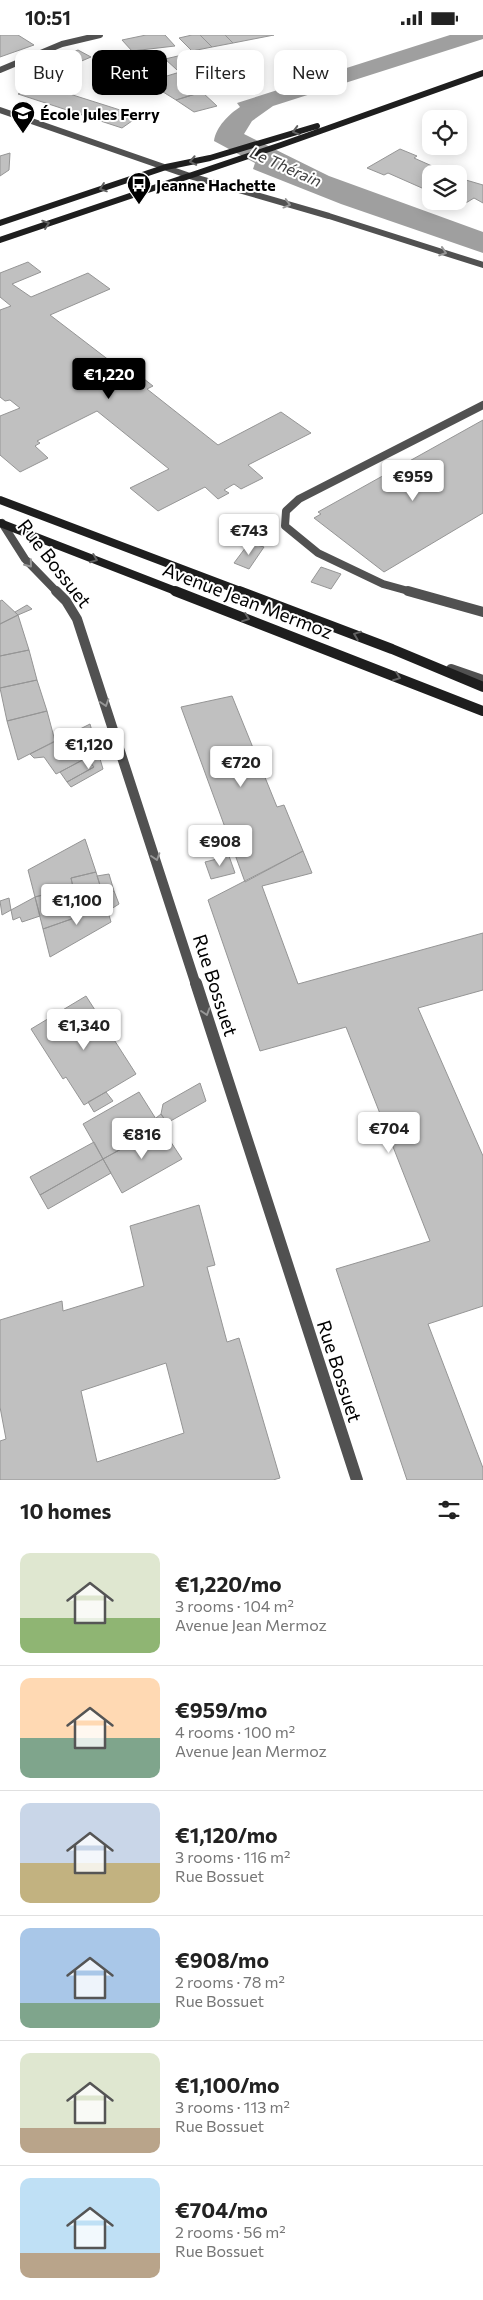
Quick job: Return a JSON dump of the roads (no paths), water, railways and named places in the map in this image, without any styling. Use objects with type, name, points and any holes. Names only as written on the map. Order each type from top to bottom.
[{"type":"main road","points":[[0,240],[235,161],[360,115],[483,73]]},
{"type":"main road","points":[[0,223],[166,167],[219,155],[266,140],[360,115]]},
{"type":"main road","name":"Avenue Jean Mermoz","points":[[0,500],[392,649],[483,687]]},
{"type":"main road","name":"Avenue Jean Mermoz","points":[[1,523],[483,711]]},
{"type":"street","points":[[0,69],[69,41],[100,35]]},
{"type":"street","points":[[64,37],[69,41]]},
{"type":"street","points":[[0,110],[190,176],[329,216],[483,265]]},
{"type":"street","points":[[483,405],[299,499],[286,511],[285,526],[318,553],[383,584],[483,612]]},
{"type":"street","name":"Rue Bossuet","points":[[1,523],[25,559],[66,601],[77,619],[357,1480]]},
{"type":"street","points":[[392,649],[483,680]]},
{"type":"water","points":[[450,35],[483,35],[483,39],[347,82],[347,68]]},
{"type":"water","name":"Le Thérain","points":[[274,91],[274,95],[307,95],[273,106],[252,121],[244,134],[329,176],[483,232],[483,253],[341,204],[253,169],[255,163],[214,141],[217,131],[224,121],[240,107],[237,103]]},
{"type":"place","name":"École Jules Ferry","points":[[23,134]]},
{"type":"place","name":"Jeanne Hachette","points":[[139,205]]}]
